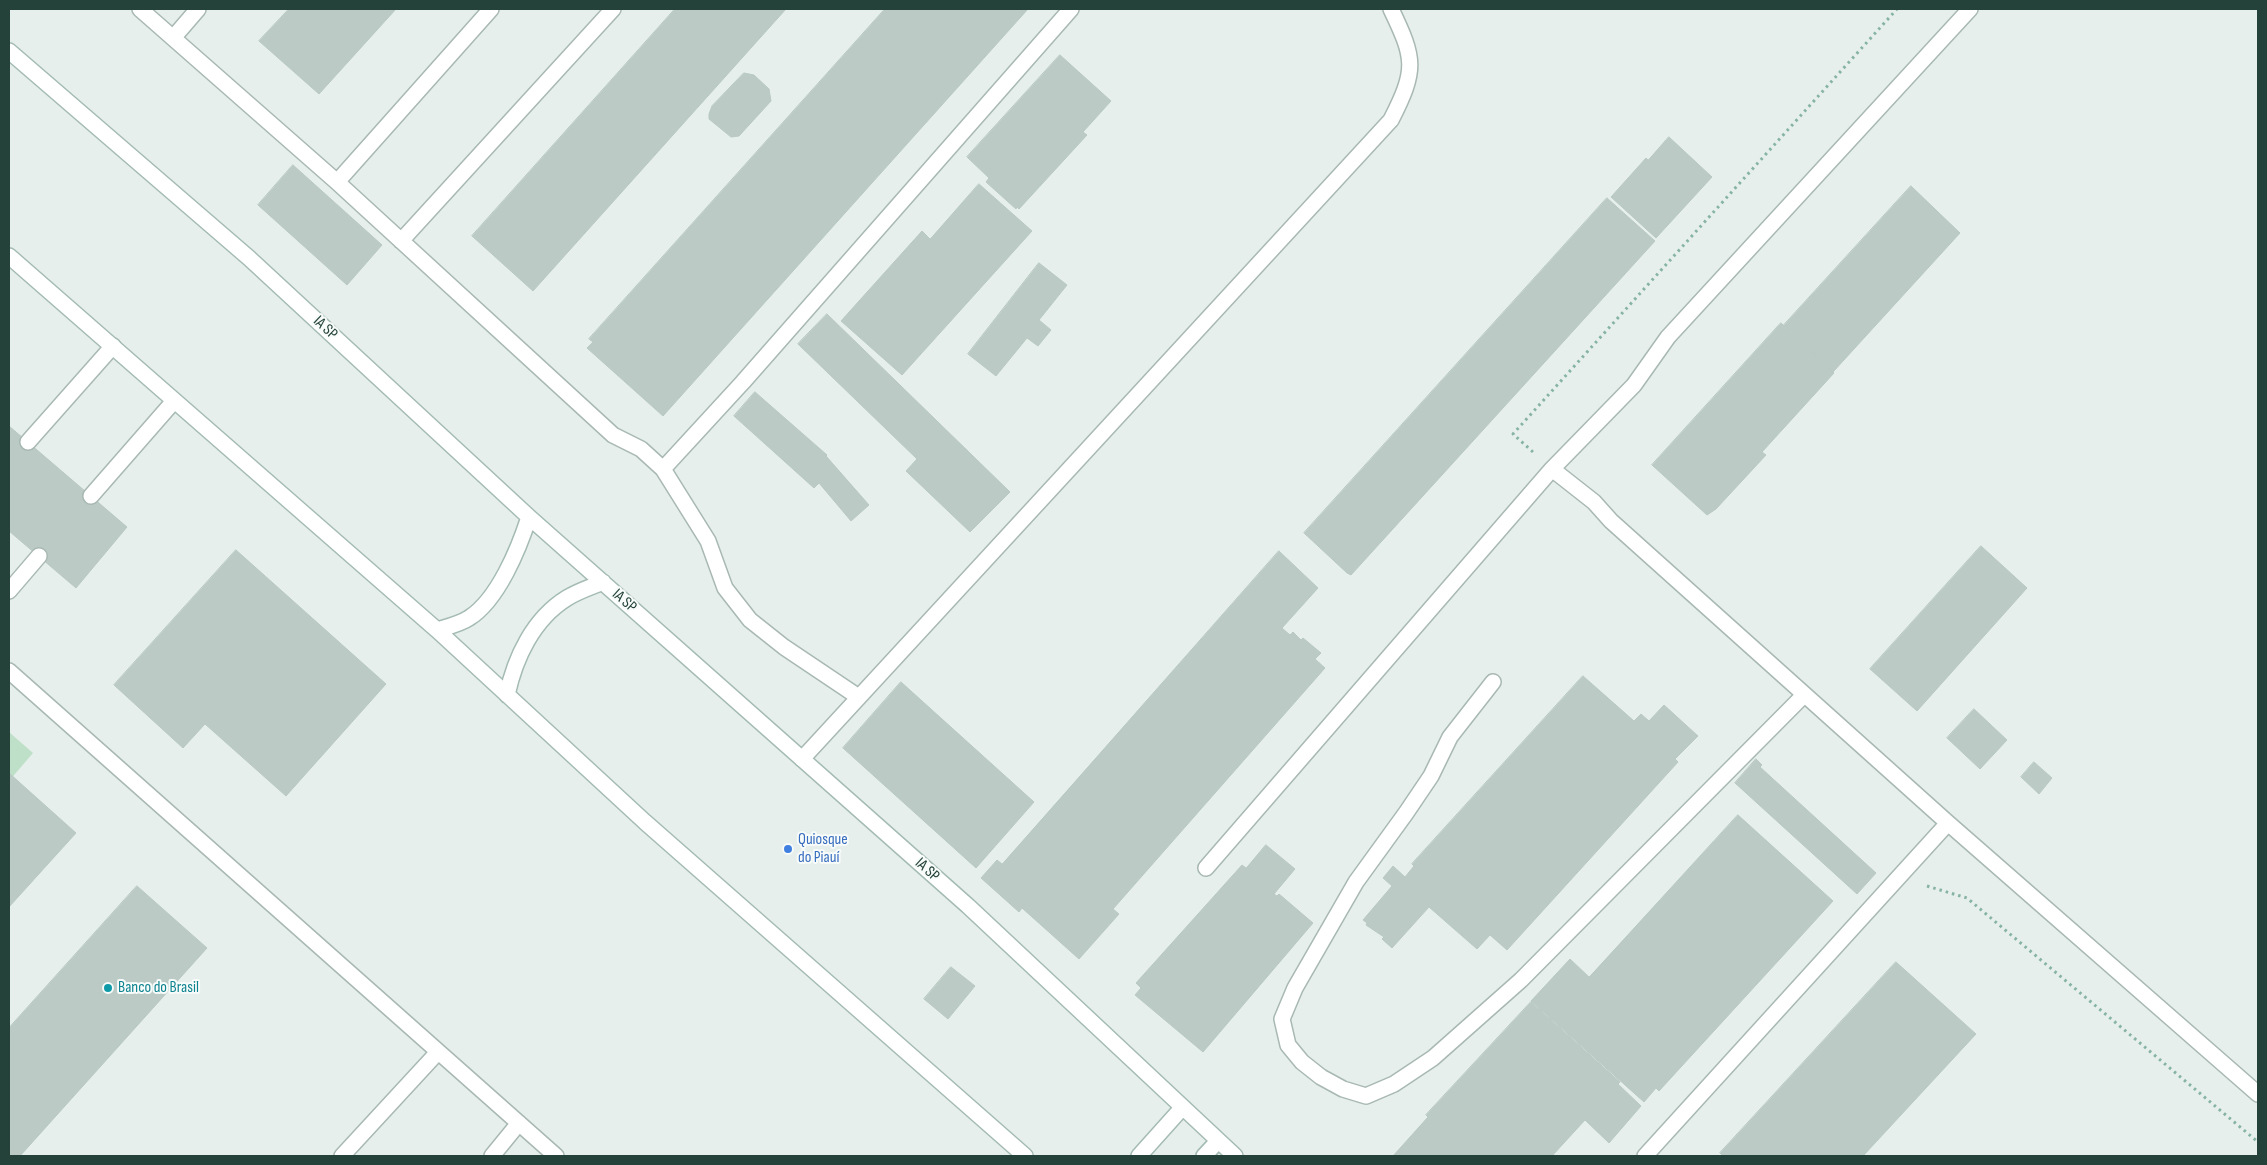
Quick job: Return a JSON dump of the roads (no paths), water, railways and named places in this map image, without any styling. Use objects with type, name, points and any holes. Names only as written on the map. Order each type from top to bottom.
[{"type":"street","points":[[140,9],[338,182],[612,435],[641,449],[663,469],[708,541],[725,588],[750,620],[784,647],[857,696]]},
{"type":"street","points":[[173,38],[198,9]]},
{"type":"street","points":[[338,182],[491,9]]},
{"type":"street","points":[[401,241],[613,9]]},
{"type":"street","points":[[663,469],[743,382],[1071,9]]},
{"type":"street","points":[[802,759],[857,696],[1391,120],[1405,92],[1411,64],[1406,41],[1391,9]]},
{"type":"street","points":[[1206,868],[1552,469],[1634,385],[1668,337],[1970,9]]},
{"type":"street","name":"IA SP","points":[[9,50],[249,258],[529,517],[968,906],[1235,1156]]},
{"type":"street","points":[[9,256],[437,630],[645,822],[1025,1156]]},
{"type":"street","points":[[28,442],[113,346]]},
{"type":"street","points":[[91,496],[174,401]]},
{"type":"street","points":[[1552,469],[1594,502],[1611,521],[1804,695],[2258,1094]]},
{"type":"street","points":[[437,630],[469,618],[490,598],[520,545],[529,517]]},
{"type":"street","points":[[9,591],[38,556]]},
{"type":"street","points":[[507,695],[514,666],[538,624],[566,598],[603,582]]},
{"type":"street","points":[[9,671],[556,1156]]},
{"type":"street","points":[[1493,682],[1450,737],[1430,776],[1411,806],[1356,882],[1295,988],[1282,1019],[1288,1045],[1302,1062],[1321,1077],[1343,1089],[1366,1096],[1394,1084],[1433,1058],[1520,980],[1804,695]]},
{"type":"street","points":[[1645,1156],[1948,823]]},
{"type":"street","points":[[342,1156],[438,1052]]},
{"type":"street","points":[[1140,1156],[1182,1108]]},
{"type":"street","points":[[492,1156],[519,1123]]},
{"type":"street","points":[[1204,1156],[1218,1141]]},
{"type":"place","name":"Quiosque do Piauí","points":[[788,849]]},
{"type":"place","name":"Banco do Brasil","points":[[108,988]]}]
